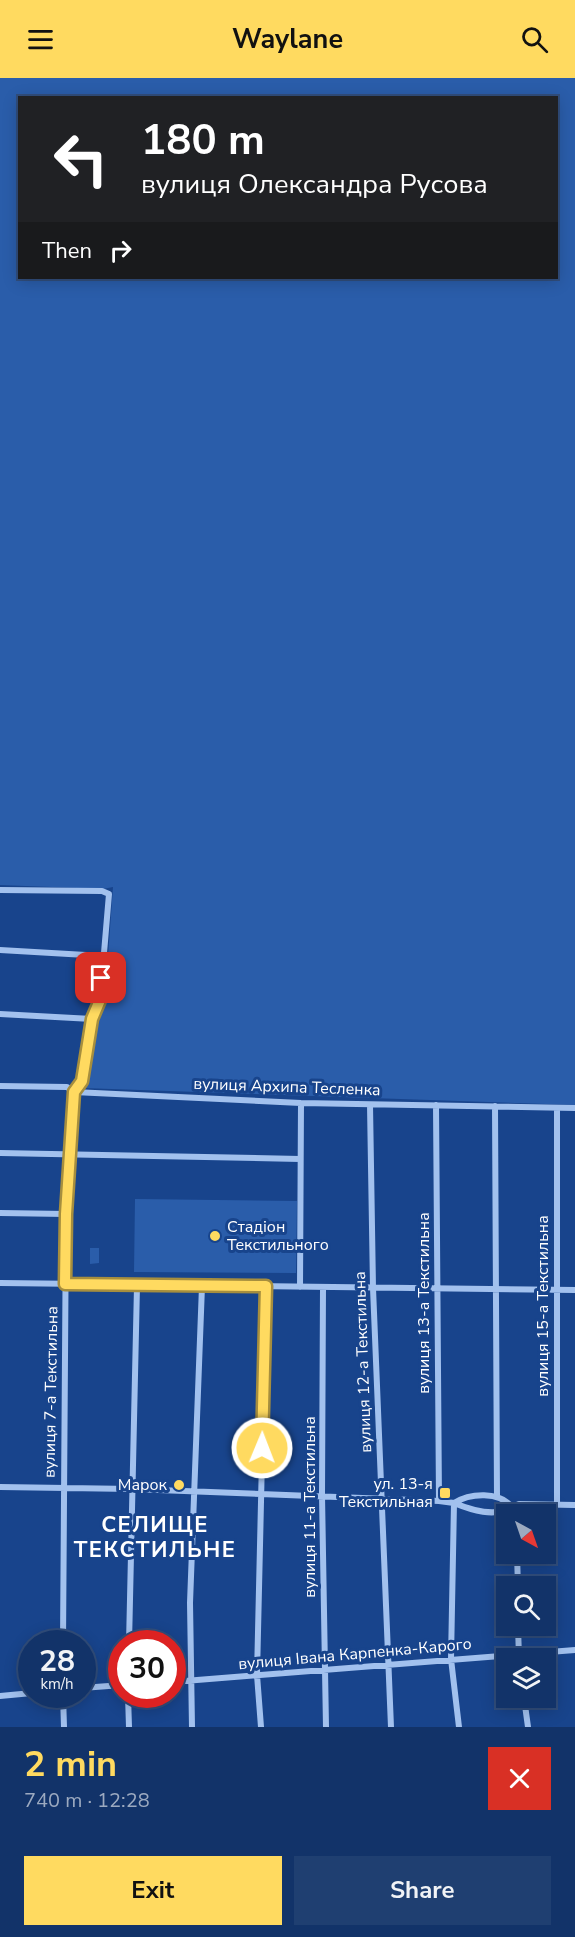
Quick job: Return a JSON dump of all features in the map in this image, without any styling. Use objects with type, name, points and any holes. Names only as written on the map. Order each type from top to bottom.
[{"type":"street","name":"вулиця 7-а Текстильна","points":[[0,890],[102,891],[109,894],[100,1000],[92,1019],[82,1081],[74,1092],[66,1214],[63,1630]]},
{"type":"street","points":[[0,950],[103,956]]},
{"type":"street","points":[[0,1014],[92,1019]]},
{"type":"street","name":"вулиця Архипа Тесленка","points":[[0,1086],[67,1087],[74,1092],[301,1103],[575,1108]]},
{"type":"street","points":[[300,1287],[301,1103]]},
{"type":"street","name":"вулиця 12-а Текстильна","points":[[370,1104],[373,1288],[391,1727]]},
{"type":"street","name":"вулиця 13-а Текстильна","points":[[436,1106],[439,1501]]},
{"type":"street","points":[[495,1106],[497,1497]]},
{"type":"street","name":"вулиця 15-а Текстильна","points":[[556,1504],[557,1108]]},
{"type":"street","points":[[0,1154],[300,1159]]},
{"type":"street","points":[[0,1213],[66,1214]]},
{"type":"street","points":[[0,1283],[575,1290]]},
{"type":"street","points":[[129,1630],[137,1286]]},
{"type":"street","points":[[192,1727],[190,1603],[202,1286]]},
{"type":"street","points":[[261,1727],[257,1675],[266,1286]]},
{"type":"street","name":"вулиця 11-а Текстильна","points":[[323,1287],[322,1496],[326,1727]]},
{"type":"street","points":[[0,1487],[132,1489],[381,1498],[439,1501],[454,1503],[474,1511],[496,1512]]},
{"type":"street","points":[[454,1503],[464,1497],[497,1497],[508,1504]]},
{"type":"street","points":[[454,1503],[451,1659],[459,1727]]},
{"type":"street","points":[[556,1504],[575,1505]]},
{"type":"street","name":"вулиця Івана Карпенка-Карого","points":[[556,1652],[575,1650]]},
{"type":"street","name":"вулиця Івана Карпенка-Карого","points":[[186,1681],[451,1659],[496,1658]]},
{"type":"street","points":[[0,1696],[18,1694]]},
{"type":"street","points":[[63,1708],[64,1727]]},
{"type":"street","points":[[128,1708],[129,1727]]},
{"type":"street","points":[[525,1708],[528,1727]]},
{"type":"shaded area","points":[[0,78],[575,78],[575,1105],[82,1088],[105,998],[113,887],[103,889],[0,885]]},
{"type":"shaded area","name":"Стадіон Текстильного","points":[[135,1199],[297,1201],[296,1273],[134,1272]]},
{"type":"shaded area","points":[[90,1248],[99,1248],[99,1263],[90,1264]]},
{"type":"place","name":"Стадіон Текстильного","points":[[215,1236]]},
{"type":"place","name":"Марок","points":[[179,1485]]},
{"type":"place","name":"ул. 13-я Текстильная","points":[[445,1493]]},
{"type":"district","name":"СЕЛИЩЕ ТЕКСТИЛЬНЕ","points":[[155,1538]]},
{"type":"route","points":[[101,978],[100,1000],[92,1019],[82,1081],[74,1092],[66,1214],[65,1284],[266,1286],[262,1448]]}]
